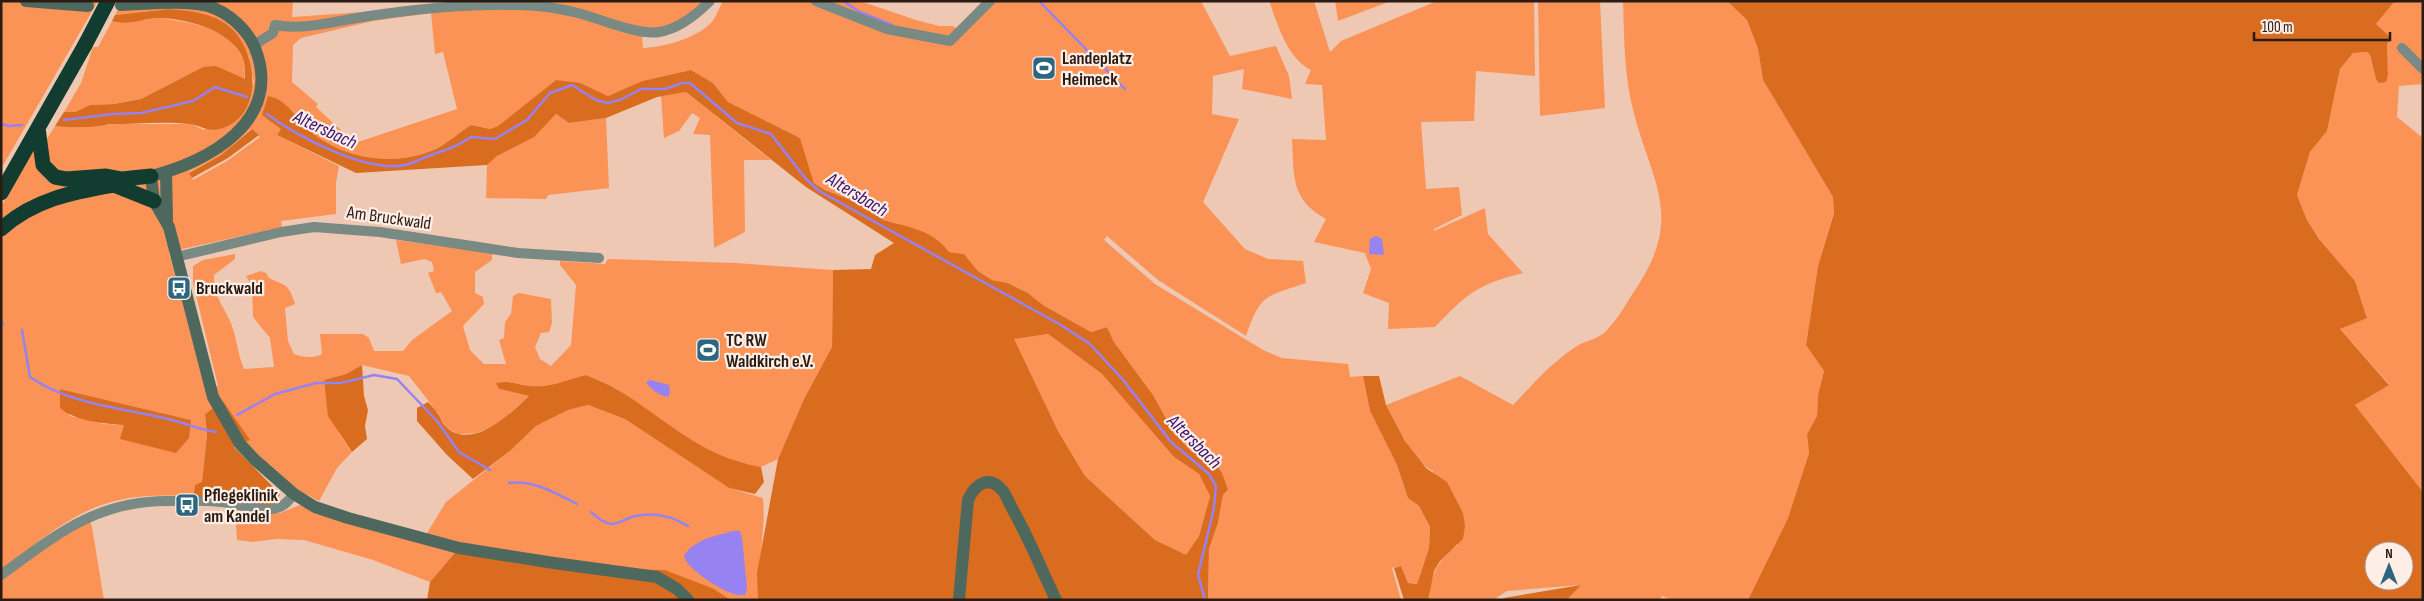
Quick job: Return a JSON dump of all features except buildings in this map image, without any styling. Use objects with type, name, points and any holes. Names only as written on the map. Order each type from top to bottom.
[{"type":"highway","points":[[1,193],[85,45],[114,3]]},
{"type":"highway","points":[[38,128],[43,165],[56,177],[66,179],[106,176],[154,201]]},
{"type":"highway","points":[[1,229],[28,209],[49,200],[71,193],[151,176]]},
{"type":"street","points":[[26,1],[88,6]]},
{"type":"street","points":[[254,45],[273,32],[275,25],[291,28],[385,14],[518,5],[550,7],[576,12],[643,32],[659,32],[681,24],[698,13],[710,1]]},
{"type":"street","points":[[816,1],[887,29],[950,41],[990,1]]},
{"type":"street","points":[[114,3],[184,2],[211,7],[236,22],[254,45],[261,74],[260,92],[248,120],[230,140],[217,149],[185,166],[151,176],[154,201],[167,220]]},
{"type":"street","points":[[2402,48],[2423,69]]},
{"type":"street","points":[[166,172],[167,220],[210,388],[217,406],[240,444],[255,460],[294,494],[315,507],[348,518],[458,548],[657,577],[677,589],[688,600]]},
{"type":"street","name":"Am Bruckwald","points":[[176,257],[281,232],[314,227],[380,232],[518,253],[599,258]]},
{"type":"street","points":[[959,600],[968,500],[973,488],[981,482],[992,483],[1002,490],[1025,531],[1056,600]]},
{"type":"street","points":[[1,575],[62,531],[88,516],[131,503],[156,500],[220,501],[269,510],[285,504],[294,494]]},
{"type":"shaded area","points":[[1,1],[98,1],[1,169]]},
{"type":"shaded area","points":[[122,1],[293,1],[292,17],[450,6],[449,1],[715,1],[701,15],[642,35],[643,48],[678,41],[702,30],[713,20],[723,1],[823,1],[830,4],[831,1],[860,1],[916,20],[939,26],[953,26],[958,29],[988,1],[1201,1],[1230,56],[1276,46],[1289,76],[1292,99],[1242,89],[1244,69],[1213,76],[1212,114],[1239,119],[1203,202],[1245,249],[1268,259],[1303,261],[1306,283],[1281,291],[1266,299],[1256,312],[1246,336],[1158,280],[1107,236],[1104,240],[1155,284],[1263,350],[1282,358],[1348,364],[1350,377],[1363,376],[1370,411],[1397,465],[1408,498],[1419,506],[1430,527],[1429,548],[1417,584],[1408,583],[1401,566],[1392,568],[1401,600],[1208,600],[1209,549],[1218,523],[1223,495],[1228,491],[1174,433],[1153,395],[1114,342],[1107,327],[1091,332],[1043,305],[1028,293],[1008,283],[992,280],[978,271],[964,254],[949,252],[943,245],[928,235],[883,220],[880,211],[825,190],[814,183],[800,138],[728,102],[713,83],[691,70],[642,81],[608,96],[580,84],[556,80],[498,126],[490,129],[471,125],[436,149],[404,158],[370,158],[338,148],[309,130],[287,106],[269,97],[281,129],[277,135],[339,166],[336,183],[336,214],[281,221],[282,227],[169,252],[205,389],[218,386],[193,283],[193,266],[203,260],[235,254],[235,259],[214,275],[214,282],[218,298],[232,325],[244,369],[274,367],[270,338],[253,317],[252,286],[246,276],[261,271],[266,273],[269,278],[286,286],[291,292],[295,304],[285,308],[288,341],[294,354],[301,356],[312,357],[322,354],[320,334],[363,334],[369,338],[374,351],[403,351],[412,340],[452,311],[441,292],[436,293],[428,273],[434,271],[432,262],[424,259],[401,264],[396,240],[492,253],[492,260],[475,272],[475,293],[483,297],[484,304],[463,326],[470,350],[484,364],[506,364],[499,340],[504,338],[505,322],[511,314],[513,296],[519,293],[551,299],[552,323],[549,332],[541,333],[535,347],[540,359],[551,366],[571,345],[576,285],[560,265],[560,261],[605,264],[608,259],[736,263],[833,270],[832,347],[804,399],[778,459],[761,467],[745,465],[708,451],[675,431],[617,389],[586,375],[546,386],[506,382],[497,383],[499,389],[529,396],[496,426],[476,433],[459,434],[445,427],[438,413],[409,376],[362,365],[346,374],[324,380],[332,419],[352,452],[337,468],[319,501],[292,487],[244,442],[249,440],[217,406],[205,414],[207,435],[202,483],[195,485],[193,497],[134,497],[110,502],[88,510],[47,535],[1,571],[1,207],[33,150],[37,155],[55,126],[191,124],[204,130],[254,83],[249,57],[241,43],[169,9],[115,15]],"holes":[[[431,13],[435,54],[443,52],[457,109],[355,143],[316,107],[318,104],[292,82],[293,45],[301,38],[373,21]],[[251,129],[260,137],[227,161],[193,180],[189,172],[221,155]],[[60,389],[191,420],[121,439],[124,425],[104,424],[70,416]]]},
{"type":"shaded area","points":[[1269,1],[1314,1],[1330,52],[1341,41],[1437,1],[1534,1],[1535,76],[1476,71],[1474,121],[1421,122],[1426,189],[1459,187],[1462,215],[1434,229],[1434,231],[1485,208],[1488,234],[1523,273],[1483,286],[1465,298],[1435,327],[1388,329],[1389,303],[1363,293],[1371,269],[1365,253],[1314,242],[1326,219],[1314,212],[1300,195],[1294,175],[1292,139],[1326,140],[1322,85],[1305,84],[1311,70],[1296,58],[1284,40]]},
{"type":"shaded area","points":[[1335,1],[1391,1],[1338,21]]},
{"type":"shaded area","points":[[1538,1],[1600,1],[1605,108],[1540,116]]},
{"type":"shaded area","points":[[1623,1],[1727,1],[1747,20],[1758,49],[1763,80],[1833,197],[1834,212],[1818,266],[1806,345],[1824,371],[1818,395],[1817,416],[1807,434],[1809,453],[1788,518],[1748,600],[1672,600],[1662,596],[1660,600],[1567,600],[1581,585],[1507,591],[1493,600],[1428,600],[1436,569],[1445,556],[1458,545],[1433,471],[1419,460],[1412,451],[1386,405],[1460,376],[1513,405],[1559,359],[1577,346],[1598,337],[1608,329],[1623,309],[1650,264],[1659,239],[1661,216],[1659,194],[1637,125],[1628,84]]},
{"type":"shaded area","points":[[1727,1],[2395,1],[2376,24],[2391,38],[2387,44],[2388,75],[2386,82],[2379,83],[2376,79],[2370,55],[2367,52],[2353,53],[2340,69],[2327,131],[2310,152],[2297,195],[2307,220],[2319,239],[2355,281],[2367,318],[2340,329],[2389,385],[2355,405],[2423,492],[2423,600],[1748,600],[1788,518],[1809,453],[1807,434],[1817,416],[1818,395],[1824,371],[1806,345],[1818,266],[1834,213],[1833,197],[1763,80],[1758,49],[1747,20]]},
{"type":"shaded area","points":[[2395,1],[2423,1],[2423,84],[2399,86],[2397,117],[2423,138],[2423,492],[2355,405],[2389,384],[2340,329],[2367,317],[2355,281],[2319,239],[2307,220],[2297,195],[2310,152],[2327,131],[2340,69],[2353,53],[2368,52],[2376,79],[2388,75],[2387,44],[2376,24]]},
{"type":"shaded area","points":[[169,9],[211,16],[226,24],[241,41],[248,54],[252,84],[250,98],[245,110],[236,121],[223,128],[213,130],[190,124],[170,123],[109,124],[82,127],[55,126],[64,112],[75,112],[90,105],[114,104],[141,99],[203,67],[216,66],[245,79],[245,67],[242,56],[227,39],[205,27],[180,20],[157,18],[123,23],[112,21],[115,15]]},
{"type":"shaded area","points":[[158,18],[205,27],[226,38],[235,46],[243,58],[245,79],[203,67],[141,99],[114,104],[90,105],[75,112],[64,112],[81,83],[93,47],[98,47],[112,21],[119,23]]},
{"type":"shaded area","points":[[691,70],[713,83],[728,102],[800,138],[814,183],[825,190],[864,205],[877,203],[883,220],[911,227],[928,234],[949,252],[964,254],[978,271],[992,280],[1008,283],[1028,293],[1043,305],[1091,332],[1107,327],[1114,342],[1153,395],[1174,433],[1192,452],[1212,459],[1222,473],[1228,490],[1223,495],[1218,523],[1209,549],[1208,600],[758,600],[757,573],[778,459],[804,399],[832,347],[833,270],[871,269],[875,255],[894,243],[806,187],[686,92],[657,97],[606,118],[569,123],[556,114],[534,137],[497,156],[487,165],[356,173],[277,135],[281,129],[262,115],[268,96],[275,98],[286,105],[309,130],[338,148],[370,158],[404,158],[436,149],[471,125],[490,129],[498,126],[556,80],[580,83],[608,96],[642,81]],"holes":[[[1048,334],[1102,374],[1174,457],[1199,474],[1210,496],[1199,536],[1186,555],[1155,540],[1085,476],[1058,431],[1014,339]]]},
{"type":"shaded area","points":[[686,92],[771,160],[744,160],[745,232],[714,248],[710,135],[693,134],[700,118],[692,113],[679,131],[664,138],[661,96]]},
{"type":"shaded area","points":[[556,114],[569,123],[606,118],[609,188],[548,195],[546,199],[486,198],[487,165],[503,152],[540,128]]},
{"type":"shaded area","points":[[252,129],[259,135],[228,158],[192,178],[189,173],[221,155]]},
{"type":"shaded area","points":[[1376,236],[1382,239],[1384,255],[1369,254],[1370,239]]},
{"type":"shaded area","points":[[1048,334],[1102,374],[1174,457],[1199,474],[1210,496],[1199,536],[1186,556],[1155,540],[1085,476],[1058,431],[1013,339]]},
{"type":"shaded area","points":[[362,365],[364,396],[368,410],[365,426],[367,439],[352,452],[328,416],[324,380],[346,374]]},
{"type":"shaded area","points":[[586,375],[618,390],[702,446],[739,462],[761,467],[764,482],[755,494],[729,488],[625,419],[588,405],[568,410],[536,426],[510,451],[473,479],[447,455],[417,421],[417,408],[428,402],[445,426],[457,433],[468,435],[479,432],[502,420],[529,396],[499,389],[496,383],[506,382],[546,386]]},
{"type":"shaded area","points":[[1363,376],[1379,376],[1386,405],[1405,441],[1426,468],[1447,482],[1463,513],[1465,526],[1463,539],[1440,561],[1434,571],[1428,600],[1404,600],[1394,568],[1401,566],[1408,583],[1417,584],[1429,548],[1430,527],[1419,506],[1408,498],[1397,465],[1370,411]]},
{"type":"shaded area","points":[[650,380],[669,385],[670,393],[668,397],[659,394],[650,387],[646,382]]},
{"type":"shaded area","points":[[60,389],[191,420],[189,438],[176,453],[120,439],[124,425],[82,419],[60,408]]},
{"type":"shaded area","points":[[223,401],[250,440],[234,447],[280,494],[276,504],[266,506],[193,497],[195,485],[202,482],[207,435],[205,414]]},
{"type":"shaded area","points":[[588,405],[625,419],[729,488],[763,498],[764,511],[758,600],[731,600],[714,589],[459,548],[430,582],[373,560],[304,540],[276,539],[253,542],[237,540],[235,507],[280,513],[300,505],[315,507],[424,538],[446,502],[510,451],[536,426],[568,410]]},
{"type":"shaded area","points":[[88,516],[92,527],[104,600],[1,600],[1,575]]},
{"type":"shaded area","points":[[733,531],[740,531],[742,538],[747,588],[745,595],[738,595],[710,582],[692,568],[684,556],[688,550],[699,542]]},
{"type":"shaded area","points":[[459,548],[596,569],[665,570],[714,589],[731,600],[427,600],[430,582]]},
{"type":"shaded area","points":[[1581,585],[1567,600],[1502,600],[1504,598]]},
{"type":"waterway","points":[[843,1],[860,12],[892,25]]},
{"type":"waterway","points":[[1039,1],[1125,89]]},
{"type":"waterway","name":"Altersbach","points":[[267,114],[296,133],[333,151],[371,164],[405,165],[454,146],[471,137],[495,139],[527,120],[550,93],[572,85],[596,100],[607,103],[620,100],[641,89],[665,89],[682,83],[690,83],[737,123],[771,134],[806,179],[819,191],[1061,325],[1090,344],[1124,381],[1171,442],[1209,474],[1216,486],[1214,508],[1198,575],[1205,600]]},
{"type":"waterway","name":"Altersbach","points":[[64,120],[113,114],[141,113],[193,101],[215,87],[247,97]]},
{"type":"waterway","name":"Altersbach","points":[[1,124],[9,126],[22,125]]},
{"type":"waterway","points":[[22,330],[30,377],[46,386],[80,400],[172,420],[216,432]]},
{"type":"waterway","points":[[237,415],[275,394],[316,383],[341,383],[374,375],[397,379],[437,421],[459,452],[490,470]]},
{"type":"waterway","points":[[509,483],[536,485],[577,504]]},
{"type":"waterway","points":[[591,512],[603,521],[612,524],[635,516],[649,514],[669,517],[688,526]]},
{"type":"place","name":"Landeplatz Heimeck","points":[[1044,68]]},
{"type":"place","name":"Bruckwald","points":[[179,288]]},
{"type":"place","name":"TC RW Waldkirch e.V.","points":[[708,350]]},
{"type":"place","name":"Pflegeklinik am Kandel","points":[[187,505]]}]
